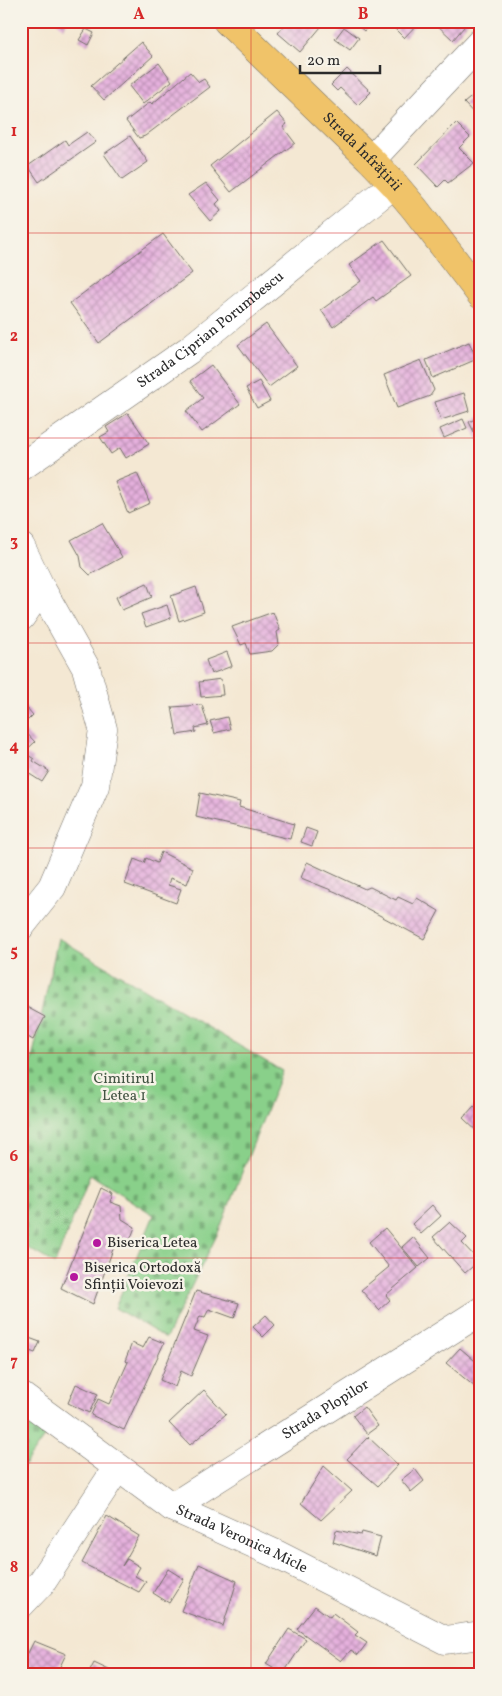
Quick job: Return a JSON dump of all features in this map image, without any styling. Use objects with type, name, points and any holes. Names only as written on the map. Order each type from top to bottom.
[{"type":"main road","name":"Strada Înfrățirii","points":[[227,21],[394,184],[481,295]]},
{"type":"street","points":[[371,160],[481,42]]},
{"type":"street","name":"Strada Ciprian Porumbescu","points":[[21,467],[189,350],[394,184]]},
{"type":"street","points":[[21,547],[41,588],[86,668],[103,728],[95,786],[52,887],[21,926]]},
{"type":"street","points":[[21,617],[41,588]]},
{"type":"street","name":"Strada Plopilor","points":[[172,1507],[481,1311]]},
{"type":"street","name":"Strada Veronica Micle","points":[[21,1396],[172,1507],[276,1554],[445,1640],[481,1634]]},
{"type":"street","points":[[21,1604],[42,1582],[117,1468]]},
{"type":"green space","name":"Cimitirul Letea 1","points":[[58,938],[282,1071],[218,1233],[166,1338],[115,1308],[154,1215],[90,1175],[55,1264],[21,1244],[21,1111]]},
{"type":"green space","points":[[21,1396],[56,1420],[21,1470]]},
{"type":"building","points":[[56,21],[68,21],[63,28]]},
{"type":"building","points":[[288,21],[326,21],[300,52],[278,33]]},
{"type":"building","points":[[360,21],[373,21],[364,31],[357,25]]},
{"type":"building","points":[[387,21],[420,21],[404,38]]},
{"type":"building","points":[[435,21],[469,21],[453,40]]},
{"type":"building","points":[[344,27],[359,38],[350,50],[335,39]]},
{"type":"building","points":[[86,29],[94,33],[88,45],[79,40]]},
{"type":"building","points":[[141,42],[153,56],[104,100],[91,86]]},
{"type":"building","points":[[159,63],[172,81],[143,104],[129,86]]},
{"type":"building","points":[[347,69],[371,92],[358,105],[340,88],[337,91],[331,85]]},
{"type":"building","points":[[190,72],[199,82],[204,79],[210,87],[145,136],[139,138],[126,121],[150,102],[152,104]]},
{"type":"building","points":[[475,94],[481,96],[481,121],[464,103]]},
{"type":"building","points":[[277,112],[287,124],[283,127],[295,143],[231,192],[210,166]]},
{"type":"building","points":[[456,123],[470,137],[459,148],[474,163],[448,183],[445,180],[438,187],[416,164]]},
{"type":"building","points":[[87,132],[96,142],[39,182],[28,166],[65,140],[68,145]]},
{"type":"building","points":[[130,136],[148,162],[122,180],[104,154]]},
{"type":"building","points":[[206,183],[220,200],[216,204],[221,211],[210,221],[188,195]]},
{"type":"building","points":[[163,234],[192,273],[99,343],[70,303]]},
{"type":"building","points":[[384,240],[411,276],[376,301],[373,297],[333,327],[321,310],[361,281],[349,265]]},
{"type":"building","points":[[266,324],[297,366],[269,387],[238,345]]},
{"type":"building","points":[[469,342],[477,359],[433,378],[426,360]]},
{"type":"building","points":[[421,360],[434,390],[430,396],[397,408],[384,375]]},
{"type":"building","points":[[211,365],[240,404],[202,432],[186,411],[203,398],[190,381]]},
{"type":"building","points":[[259,381],[270,401],[257,408],[246,388]]},
{"type":"building","points":[[464,393],[469,411],[441,420],[435,402]]},
{"type":"building","points":[[128,413],[149,444],[126,458],[120,448],[111,454],[100,437],[109,432],[106,427]]},
{"type":"building","points":[[481,416],[481,446],[469,422]]},
{"type":"building","points":[[463,419],[467,428],[444,438],[440,429]]},
{"type":"building","points":[[137,473],[150,503],[128,513],[115,482]]},
{"type":"building","points":[[102,523],[122,557],[90,575],[82,567],[80,556],[71,540]]},
{"type":"building","points":[[147,583],[152,597],[122,610],[116,597]]},
{"type":"building","points":[[196,587],[204,612],[179,621],[171,596]]},
{"type":"building","points":[[167,605],[171,618],[146,627],[141,614]]},
{"type":"building","points":[[273,612],[280,630],[277,632],[279,644],[272,651],[250,654],[246,643],[241,645],[232,627]]},
{"type":"building","points":[[227,652],[232,666],[211,674],[206,660]]},
{"type":"building","points":[[221,679],[223,695],[201,697],[199,682]]},
{"type":"building","points":[[21,701],[33,715],[27,721],[23,717],[21,719]]},
{"type":"building","points":[[202,705],[208,725],[195,728],[196,732],[177,735],[172,707]]},
{"type":"building","points":[[227,717],[230,729],[214,733],[210,721]]},
{"type":"building","points":[[21,727],[35,742],[21,755]]},
{"type":"building","points":[[28,755],[34,759],[33,761],[49,771],[42,782],[28,773],[21,784],[21,763]]},
{"type":"building","points":[[200,793],[240,802],[239,807],[294,824],[290,839],[196,817]]},
{"type":"building","points":[[306,828],[317,832],[312,846],[301,842]]},
{"type":"building","points":[[161,852],[193,868],[187,884],[170,878],[168,885],[181,889],[176,903],[125,884],[134,859],[144,863],[146,858],[157,863]]},
{"type":"building","points":[[307,862],[365,889],[370,887],[396,900],[398,897],[413,904],[417,898],[439,911],[424,939],[336,892],[301,878]]},
{"type":"building","points":[[21,1004],[45,1017],[33,1040],[21,1033]]},
{"type":"building","points":[[474,1106],[481,1112],[481,1135],[463,1118]]},
{"type":"building","name":"Biserica Letea","points":[[101,1188],[113,1194],[110,1202],[121,1206],[122,1219],[135,1227],[128,1246],[116,1241],[93,1304],[61,1288]]},
{"type":"building","points":[[432,1205],[441,1216],[421,1234],[412,1224]]},
{"type":"building","points":[[450,1222],[467,1238],[462,1243],[479,1261],[465,1273],[433,1237]]},
{"type":"building","points":[[385,1228],[418,1268],[386,1295],[390,1300],[379,1310],[361,1290],[389,1267],[369,1242]]},
{"type":"building","points":[[413,1237],[430,1258],[419,1267],[402,1247]]},
{"type":"building","points":[[196,1291],[239,1303],[234,1318],[209,1309],[205,1317],[200,1316],[194,1331],[208,1336],[191,1376],[181,1371],[175,1387],[160,1380]]},
{"type":"building","points":[[266,1315],[275,1325],[263,1337],[253,1327]]},
{"type":"building","points":[[21,1334],[28,1337],[21,1351]]},
{"type":"building","points":[[149,1337],[164,1343],[124,1430],[91,1415],[98,1399],[109,1404],[128,1362],[125,1361],[132,1343],[143,1348]]},
{"type":"building","points":[[29,1338],[40,1342],[35,1353],[24,1349]]},
{"type":"building","points":[[460,1348],[481,1366],[481,1392],[446,1363]]},
{"type":"building","points":[[76,1384],[98,1394],[89,1413],[68,1403]]},
{"type":"building","points":[[204,1390],[226,1414],[190,1445],[169,1423]]},
{"type":"building","points":[[364,1407],[378,1426],[367,1434],[353,1416]]},
{"type":"building","points":[[368,1437],[398,1465],[378,1486],[347,1459]]},
{"type":"building","points":[[324,1466],[352,1491],[321,1520],[301,1503]]},
{"type":"building","points":[[415,1469],[424,1481],[411,1492],[401,1480]]},
{"type":"building","points":[[107,1516],[139,1536],[122,1566],[127,1559],[140,1567],[135,1576],[146,1582],[139,1592],[82,1563]]},
{"type":"building","points":[[336,1530],[361,1535],[362,1532],[381,1537],[376,1556],[333,1542]]},
{"type":"building","points":[[199,1564],[237,1581],[223,1626],[181,1611]]},
{"type":"building","points":[[168,1569],[184,1579],[169,1603],[153,1593]]},
{"type":"building","points":[[315,1606],[330,1617],[333,1613],[358,1632],[355,1635],[367,1643],[358,1655],[351,1650],[341,1661],[297,1629]]},
{"type":"building","points":[[289,1629],[306,1639],[283,1674],[266,1664]]},
{"type":"building","points":[[34,1641],[66,1654],[56,1675],[27,1675],[21,1671],[21,1667]]},
{"type":"building","points":[[94,1663],[109,1670],[106,1675],[88,1675]]},
{"type":"place","name":"Biserica Letea","points":[[97,1243]]},
{"type":"place","name":"Biserica Ortodoxă Sfinții Voievozi","points":[[74,1277]]}]
